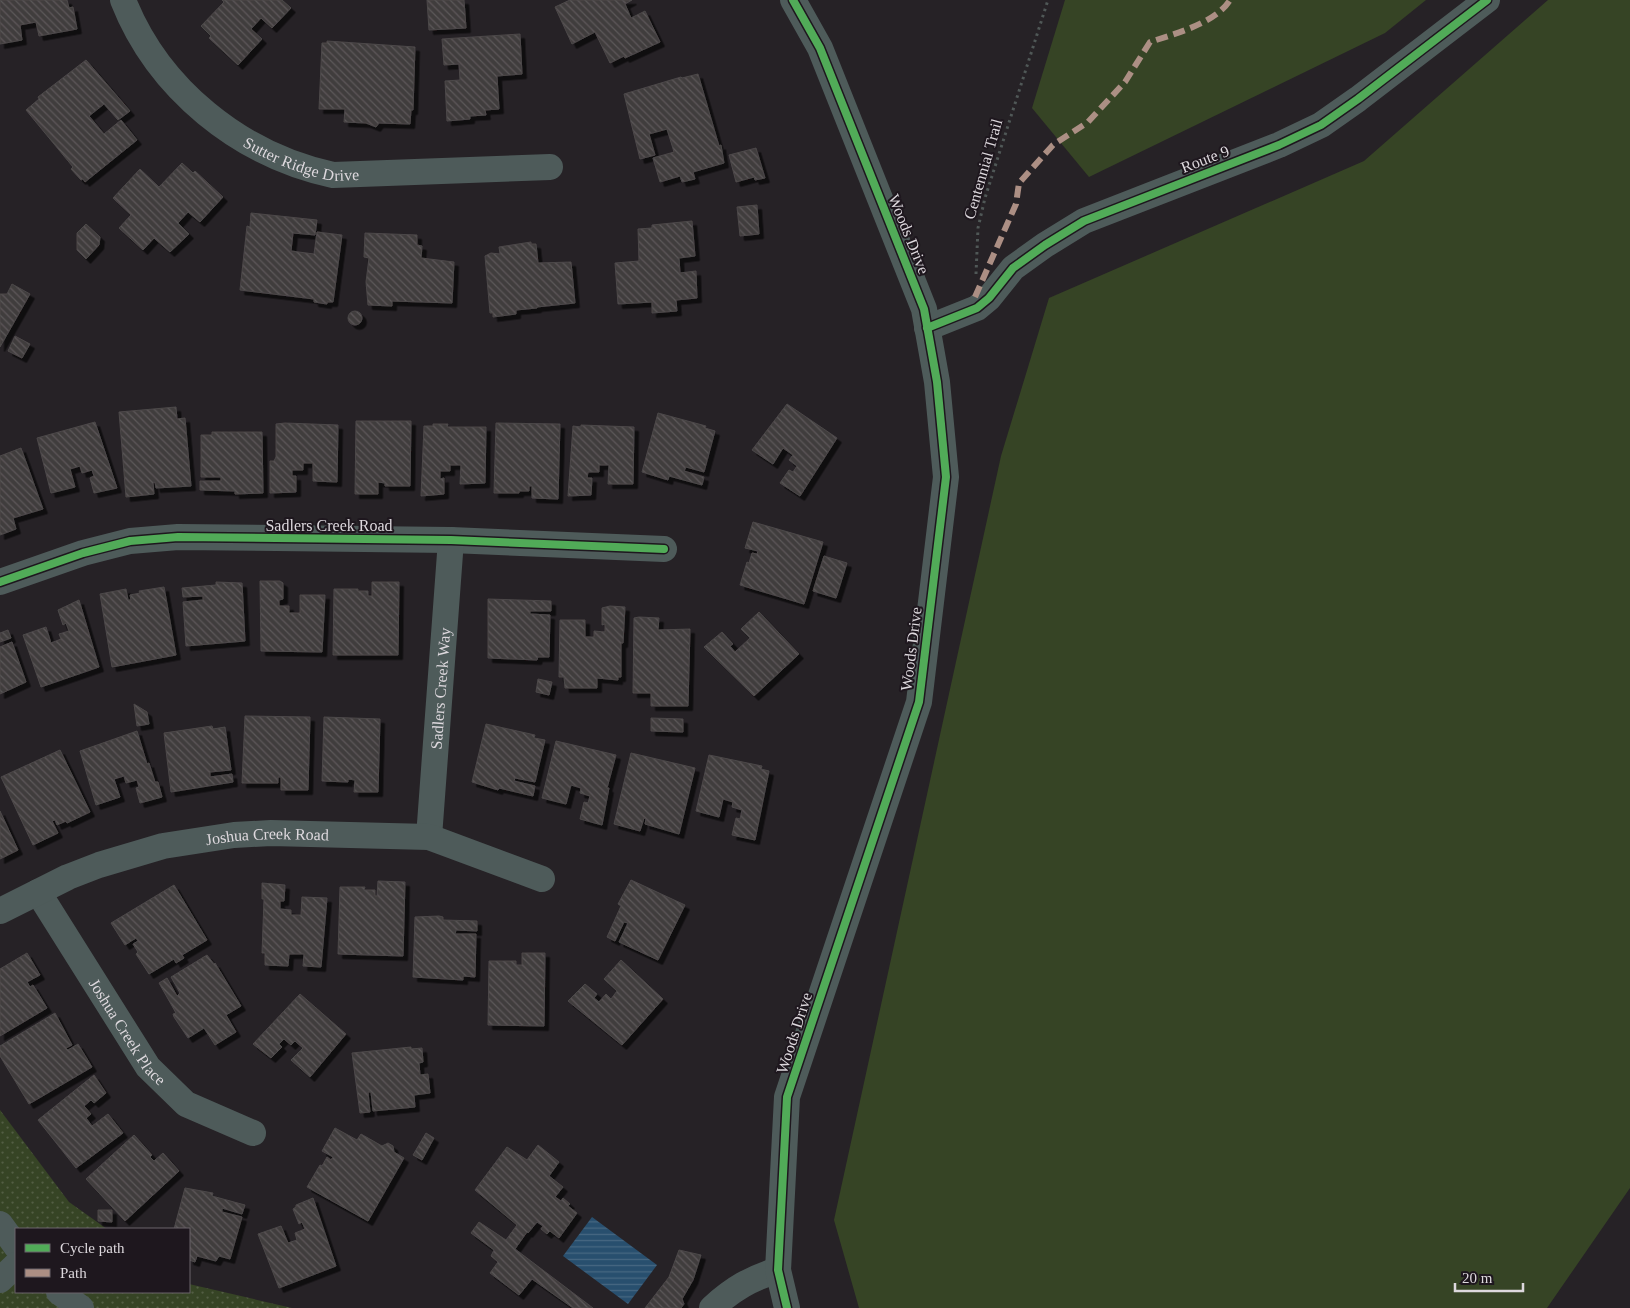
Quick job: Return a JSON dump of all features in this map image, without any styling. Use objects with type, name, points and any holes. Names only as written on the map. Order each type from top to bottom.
[{"type":"street","name":"Sutter Ridge Drive","points":[[123,0],[140,36],[176,85],[205,113],[231,132],[288,162],[332,176],[550,167]]},
{"type":"street","name":"Woods Drive","points":[[787,1308],[778,1270],[787,1097],[919,702],[946,478],[937,382],[924,310],[820,48],[793,0]]},
{"type":"street","name":"Route 9","points":[[927,328],[977,308],[989,298],[1013,268],[1045,245],[1084,221],[1279,145],[1321,125],[1358,100],[1487,0]]},
{"type":"street","name":"Sadlers Creek Road","points":[[0,582],[83,553],[130,542],[178,537],[451,540],[664,549]]},
{"type":"street","name":"Sadlers Creek Way","points":[[429,837],[451,540]]},
{"type":"street","name":"Joshua Creek Road","points":[[0,912],[38,892],[107,862],[163,846],[199,839],[271,833],[429,837],[542,879]]},
{"type":"street","name":"Joshua Creek Place","points":[[38,892],[148,1067],[186,1104],[253,1133]]},
{"type":"street","points":[[0,1224],[15,1245]]},
{"type":"street","points":[[0,1280],[15,1266]]},
{"type":"street","points":[[712,1308],[731,1291],[744,1283],[778,1270]]},
{"type":"street","points":[[61,1293],[81,1308]]},
{"type":"green space","points":[[1065,0],[1426,0],[1385,33],[1089,177],[1032,108]]},
{"type":"green space","points":[[1548,0],[1630,0],[1630,1188],[1547,1308],[859,1308],[834,1220],[1001,456],[1049,298],[1364,161]]},
{"type":"green space","points":[[0,1110],[69,1202],[106,1228],[15,1228],[15,1293],[190,1293],[190,1284],[292,1308],[0,1308]]},
{"type":"water","points":[[592,1217],[657,1265],[628,1304],[563,1256]]},
{"type":"building","points":[[0,0],[67,0],[69,8],[73,7],[77,29],[39,36],[36,22],[20,25],[22,40],[0,44]]},
{"type":"building","points":[[222,0],[282,0],[291,8],[272,28],[261,18],[251,29],[262,39],[238,65],[209,38],[211,36],[201,26],[224,2]]},
{"type":"building","points":[[427,0],[464,0],[466,28],[429,30]]},
{"type":"building","points":[[570,0],[632,0],[625,4],[631,18],[645,11],[660,42],[610,63],[595,32],[572,44],[555,7]]},
{"type":"building","points":[[520,34],[522,74],[497,76],[499,109],[485,110],[486,115],[470,116],[470,119],[447,121],[445,81],[460,80],[459,64],[444,65],[442,39]]},
{"type":"building","points":[[327,41],[415,47],[413,110],[411,110],[410,124],[379,123],[376,127],[366,123],[344,122],[345,109],[319,109],[322,43],[327,43]]},
{"type":"building","points":[[86,60],[130,111],[118,120],[104,104],[89,116],[104,134],[121,120],[137,140],[85,182],[71,169],[73,167],[26,110],[39,99],[38,97]]},
{"type":"building","points":[[698,74],[719,146],[721,145],[724,163],[693,172],[695,179],[682,182],[680,176],[660,182],[653,158],[674,152],[667,129],[649,134],[655,155],[640,159],[624,94],[681,77]]},
{"type":"building","points":[[756,148],[765,178],[755,180],[754,177],[736,182],[729,155]]},
{"type":"building","points":[[182,163],[193,173],[195,171],[223,197],[200,222],[188,212],[178,223],[189,234],[170,252],[154,238],[143,250],[119,228],[131,215],[113,198],[140,169],[159,187]]},
{"type":"building","points":[[757,205],[759,234],[740,236],[737,207]]},
{"type":"building","points":[[251,213],[317,220],[315,235],[293,233],[291,251],[314,254],[317,232],[342,235],[333,302],[327,302],[327,304],[314,302],[314,299],[240,290],[247,226],[250,227]]},
{"type":"building","points":[[692,221],[695,256],[679,258],[680,273],[696,271],[697,298],[676,300],[677,311],[652,313],[652,302],[618,304],[615,263],[639,261],[638,229],[652,228],[652,225]]},
{"type":"building","points":[[86,224],[100,237],[99,245],[86,259],[77,250],[77,233]]},
{"type":"building","points":[[365,233],[417,235],[417,245],[422,246],[421,258],[454,262],[452,303],[392,301],[392,306],[368,305],[366,282],[369,258],[364,257]]},
{"type":"building","points":[[531,242],[531,244],[536,244],[538,263],[571,262],[575,303],[516,310],[516,314],[493,317],[493,313],[490,313],[485,256],[491,253],[500,254],[499,247]]},
{"type":"building","points":[[12,284],[30,294],[0,347],[0,294],[7,294]]},
{"type":"building","points":[[352,311],[358,311],[362,318],[358,325],[352,325],[348,321],[348,315]]},
{"type":"building","points":[[15,336],[30,344],[22,358],[8,351]]},
{"type":"building","points":[[787,404],[837,438],[800,496],[780,483],[789,470],[793,472],[797,466],[789,460],[793,455],[783,448],[773,464],[752,450]]},
{"type":"building","points":[[176,407],[177,419],[185,418],[191,486],[156,488],[155,482],[153,483],[154,494],[126,497],[119,412]]},
{"type":"building","points":[[658,413],[706,426],[705,428],[715,431],[704,472],[686,467],[684,471],[704,477],[702,485],[669,476],[668,480],[642,472]]},
{"type":"building","points":[[356,421],[411,421],[410,486],[385,486],[385,483],[378,482],[378,494],[355,494]]},
{"type":"building","points":[[95,422],[117,488],[94,493],[90,478],[94,476],[92,470],[82,473],[80,466],[70,469],[75,487],[51,493],[37,438]]},
{"type":"building","points":[[496,423],[560,424],[558,499],[532,498],[532,486],[529,486],[529,491],[519,491],[519,493],[494,493]]},
{"type":"building","points":[[276,424],[338,425],[337,482],[313,481],[313,463],[303,463],[303,470],[292,470],[292,476],[296,476],[296,492],[270,493],[270,461],[274,461],[276,457]]},
{"type":"building","points":[[433,424],[448,424],[447,427],[486,427],[485,483],[460,484],[461,465],[450,465],[450,471],[440,471],[440,479],[444,478],[444,494],[421,496],[424,426],[433,426]]},
{"type":"building","points":[[581,425],[634,427],[633,484],[608,484],[609,465],[599,465],[599,472],[588,472],[587,478],[592,478],[591,495],[568,496],[573,426],[581,427]]},
{"type":"building","points":[[212,432],[262,432],[263,493],[235,494],[235,491],[200,490],[200,481],[221,481],[221,477],[201,477],[201,435],[212,435]]},
{"type":"building","points":[[21,448],[43,509],[13,518],[16,529],[0,535],[0,456]]},
{"type":"building","points":[[753,522],[823,542],[804,604],[740,585],[747,562],[749,563],[752,553],[757,554],[758,551],[745,548]]},
{"type":"building","points":[[824,556],[847,563],[836,598],[813,591]]},
{"type":"building","points":[[260,581],[280,581],[283,583],[283,599],[279,600],[279,606],[289,606],[289,613],[300,613],[300,595],[325,595],[322,652],[261,651]]},
{"type":"building","points":[[216,582],[242,583],[245,641],[186,646],[183,602],[203,600],[203,596],[183,597],[182,588],[216,585]]},
{"type":"building","points":[[372,582],[399,582],[398,655],[333,655],[334,589],[358,589],[358,591],[368,591],[368,596],[372,596]]},
{"type":"building","points":[[164,587],[176,655],[112,667],[100,594],[126,589],[128,600],[131,600],[130,595],[140,593],[139,591]]},
{"type":"building","points":[[488,599],[551,601],[551,611],[530,611],[530,614],[550,615],[549,657],[538,657],[537,660],[488,658]]},
{"type":"building","points":[[79,600],[99,667],[41,687],[23,635],[46,627],[51,643],[61,639],[59,634],[69,631],[66,623],[63,625],[58,610]]},
{"type":"building","points":[[610,606],[625,607],[623,643],[621,643],[621,677],[618,677],[618,680],[597,678],[597,688],[565,688],[564,677],[559,677],[560,620],[585,620],[585,637],[594,637],[594,631],[605,632],[605,624],[602,625],[602,608]]},
{"type":"building","points":[[759,612],[799,654],[754,696],[704,647],[722,632],[733,644],[730,646],[735,652],[750,638],[741,629]]},
{"type":"building","points":[[634,618],[659,618],[658,630],[690,629],[688,706],[651,706],[651,693],[633,693]]},
{"type":"building","points":[[8,630],[11,638],[0,642],[0,633]]},
{"type":"building","points":[[12,642],[26,682],[0,694],[0,647]]},
{"type":"building","points":[[538,679],[552,682],[549,695],[536,692]]},
{"type":"building","points":[[134,704],[147,712],[149,724],[137,726]]},
{"type":"building","points":[[245,716],[310,717],[308,790],[281,790],[281,777],[278,777],[278,783],[242,783]]},
{"type":"building","points":[[324,717],[380,719],[378,792],[354,792],[355,780],[348,779],[348,782],[322,781]]},
{"type":"building","points":[[651,718],[683,719],[683,732],[651,731]]},
{"type":"building","points":[[486,724],[535,735],[534,738],[545,740],[535,782],[515,778],[514,781],[535,786],[533,796],[499,788],[498,790],[472,782]]},
{"type":"building","points":[[212,726],[213,729],[225,727],[231,770],[210,772],[210,777],[232,774],[233,782],[171,792],[164,733]]},
{"type":"building","points":[[137,731],[147,764],[149,763],[155,782],[158,782],[162,797],[140,803],[136,788],[139,787],[137,780],[126,783],[124,776],[114,779],[120,797],[96,805],[80,751]]},
{"type":"building","points":[[556,741],[616,755],[607,788],[609,788],[602,825],[580,819],[584,802],[588,803],[590,796],[580,793],[581,788],[571,785],[566,804],[542,798]]},
{"type":"building","points":[[60,750],[90,812],[67,823],[66,821],[57,825],[55,820],[52,821],[58,833],[33,845],[1,777]]},
{"type":"building","points":[[631,753],[695,768],[679,834],[645,824],[646,819],[644,818],[640,831],[614,824]]},
{"type":"building","points":[[709,755],[762,766],[761,769],[769,771],[755,840],[732,835],[736,818],[740,819],[742,810],[732,807],[733,802],[723,799],[719,817],[696,811]]},
{"type":"building","points":[[0,811],[18,850],[0,859]]},
{"type":"building","points":[[631,880],[685,905],[658,960],[619,942],[628,923],[624,922],[615,941],[607,937],[621,906],[618,904]]},
{"type":"building","points":[[378,881],[405,882],[403,956],[338,954],[340,887],[365,887],[364,890],[375,890],[375,896],[377,896]]},
{"type":"building","points":[[262,883],[285,885],[284,901],[280,901],[280,909],[291,910],[291,915],[301,915],[302,897],[327,898],[321,967],[303,966],[304,954],[289,954],[288,966],[265,965],[265,953],[262,953],[264,899],[262,899]]},
{"type":"building","points":[[174,885],[207,940],[182,955],[184,958],[176,963],[174,959],[149,974],[136,954],[138,952],[133,944],[138,941],[136,938],[125,945],[111,923]]},
{"type":"building","points":[[415,917],[443,917],[443,920],[477,921],[477,931],[456,930],[455,934],[476,934],[475,977],[463,976],[463,980],[413,977]]},
{"type":"building","points":[[27,953],[40,975],[27,982],[30,987],[33,985],[47,1008],[0,1036],[0,969]]},
{"type":"building","points":[[522,953],[545,953],[544,1026],[488,1025],[489,961],[516,961],[516,965],[522,965]]},
{"type":"building","points":[[207,955],[215,963],[241,1006],[226,1015],[236,1032],[215,1045],[204,1028],[188,1038],[174,1017],[173,1014],[176,1013],[159,983],[167,978],[177,996],[180,993],[171,977]]},
{"type":"building","points":[[621,960],[663,999],[622,1045],[568,1001],[585,984],[597,994],[594,998],[599,1002],[606,994],[611,999],[617,991],[604,979]]},
{"type":"building","points":[[300,994],[346,1034],[310,1077],[291,1060],[303,1048],[295,1041],[291,1045],[284,1039],[279,1044],[282,1047],[271,1058],[253,1044]]},
{"type":"building","points":[[55,1013],[72,1045],[66,1048],[68,1050],[78,1044],[92,1067],[29,1104],[0,1056],[0,1046]]},
{"type":"building","points":[[411,1047],[411,1049],[422,1048],[423,1062],[419,1063],[420,1075],[428,1074],[430,1093],[414,1095],[415,1107],[373,1111],[371,1092],[368,1092],[370,1112],[360,1113],[352,1053]]},
{"type":"building","points":[[94,1075],[106,1093],[94,1103],[91,1100],[84,1106],[91,1114],[86,1118],[92,1126],[108,1114],[123,1133],[76,1168],[38,1120]]},
{"type":"building","points":[[335,1128],[357,1140],[361,1134],[382,1146],[388,1143],[393,1146],[394,1152],[404,1158],[368,1221],[307,1187],[320,1165],[322,1166],[327,1157],[331,1160],[333,1157],[322,1151]]},
{"type":"building","points":[[426,1133],[434,1138],[422,1160],[413,1155]]},
{"type":"building","points":[[134,1135],[152,1155],[150,1157],[154,1161],[163,1153],[179,1171],[125,1221],[86,1179]]},
{"type":"building","points":[[538,1145],[559,1162],[549,1176],[563,1187],[555,1197],[561,1201],[563,1198],[570,1204],[568,1206],[577,1213],[559,1238],[550,1231],[547,1234],[541,1229],[543,1226],[537,1222],[515,1249],[593,1308],[573,1308],[532,1279],[519,1295],[490,1273],[498,1262],[491,1256],[494,1250],[471,1233],[479,1222],[506,1240],[517,1225],[475,1190],[507,1147],[527,1160]]},
{"type":"building","points":[[185,1188],[213,1193],[212,1196],[245,1205],[242,1214],[222,1208],[222,1212],[242,1217],[230,1259],[219,1256],[216,1261],[197,1256],[195,1262],[190,1260],[190,1228],[174,1228]]},
{"type":"building","points":[[313,1198],[336,1266],[279,1288],[258,1234],[281,1226],[288,1243],[297,1240],[295,1233],[305,1229],[302,1222],[299,1224],[293,1209],[296,1205]]},
{"type":"building","points":[[98,1210],[112,1210],[112,1222],[98,1221]]},
{"type":"building","points":[[679,1250],[701,1255],[693,1280],[682,1299],[684,1304],[681,1308],[645,1308],[669,1277]]},
{"type":"marked path","points":[[975,297],[1016,204],[1019,183],[1053,145],[1088,122],[1125,82],[1150,42],[1194,27],[1215,15],[1230,0]]},
{"type":"cycle path","points":[[787,1308],[778,1270],[787,1097],[919,702],[946,477],[937,382],[924,309],[820,48],[793,0]]},
{"type":"cycle path","points":[[927,328],[977,308],[989,298],[1013,268],[1045,245],[1084,221],[1279,145],[1321,125],[1487,0]]},
{"type":"cycle path","points":[[0,582],[83,553],[130,541],[178,537],[451,540],[664,549]]}]
